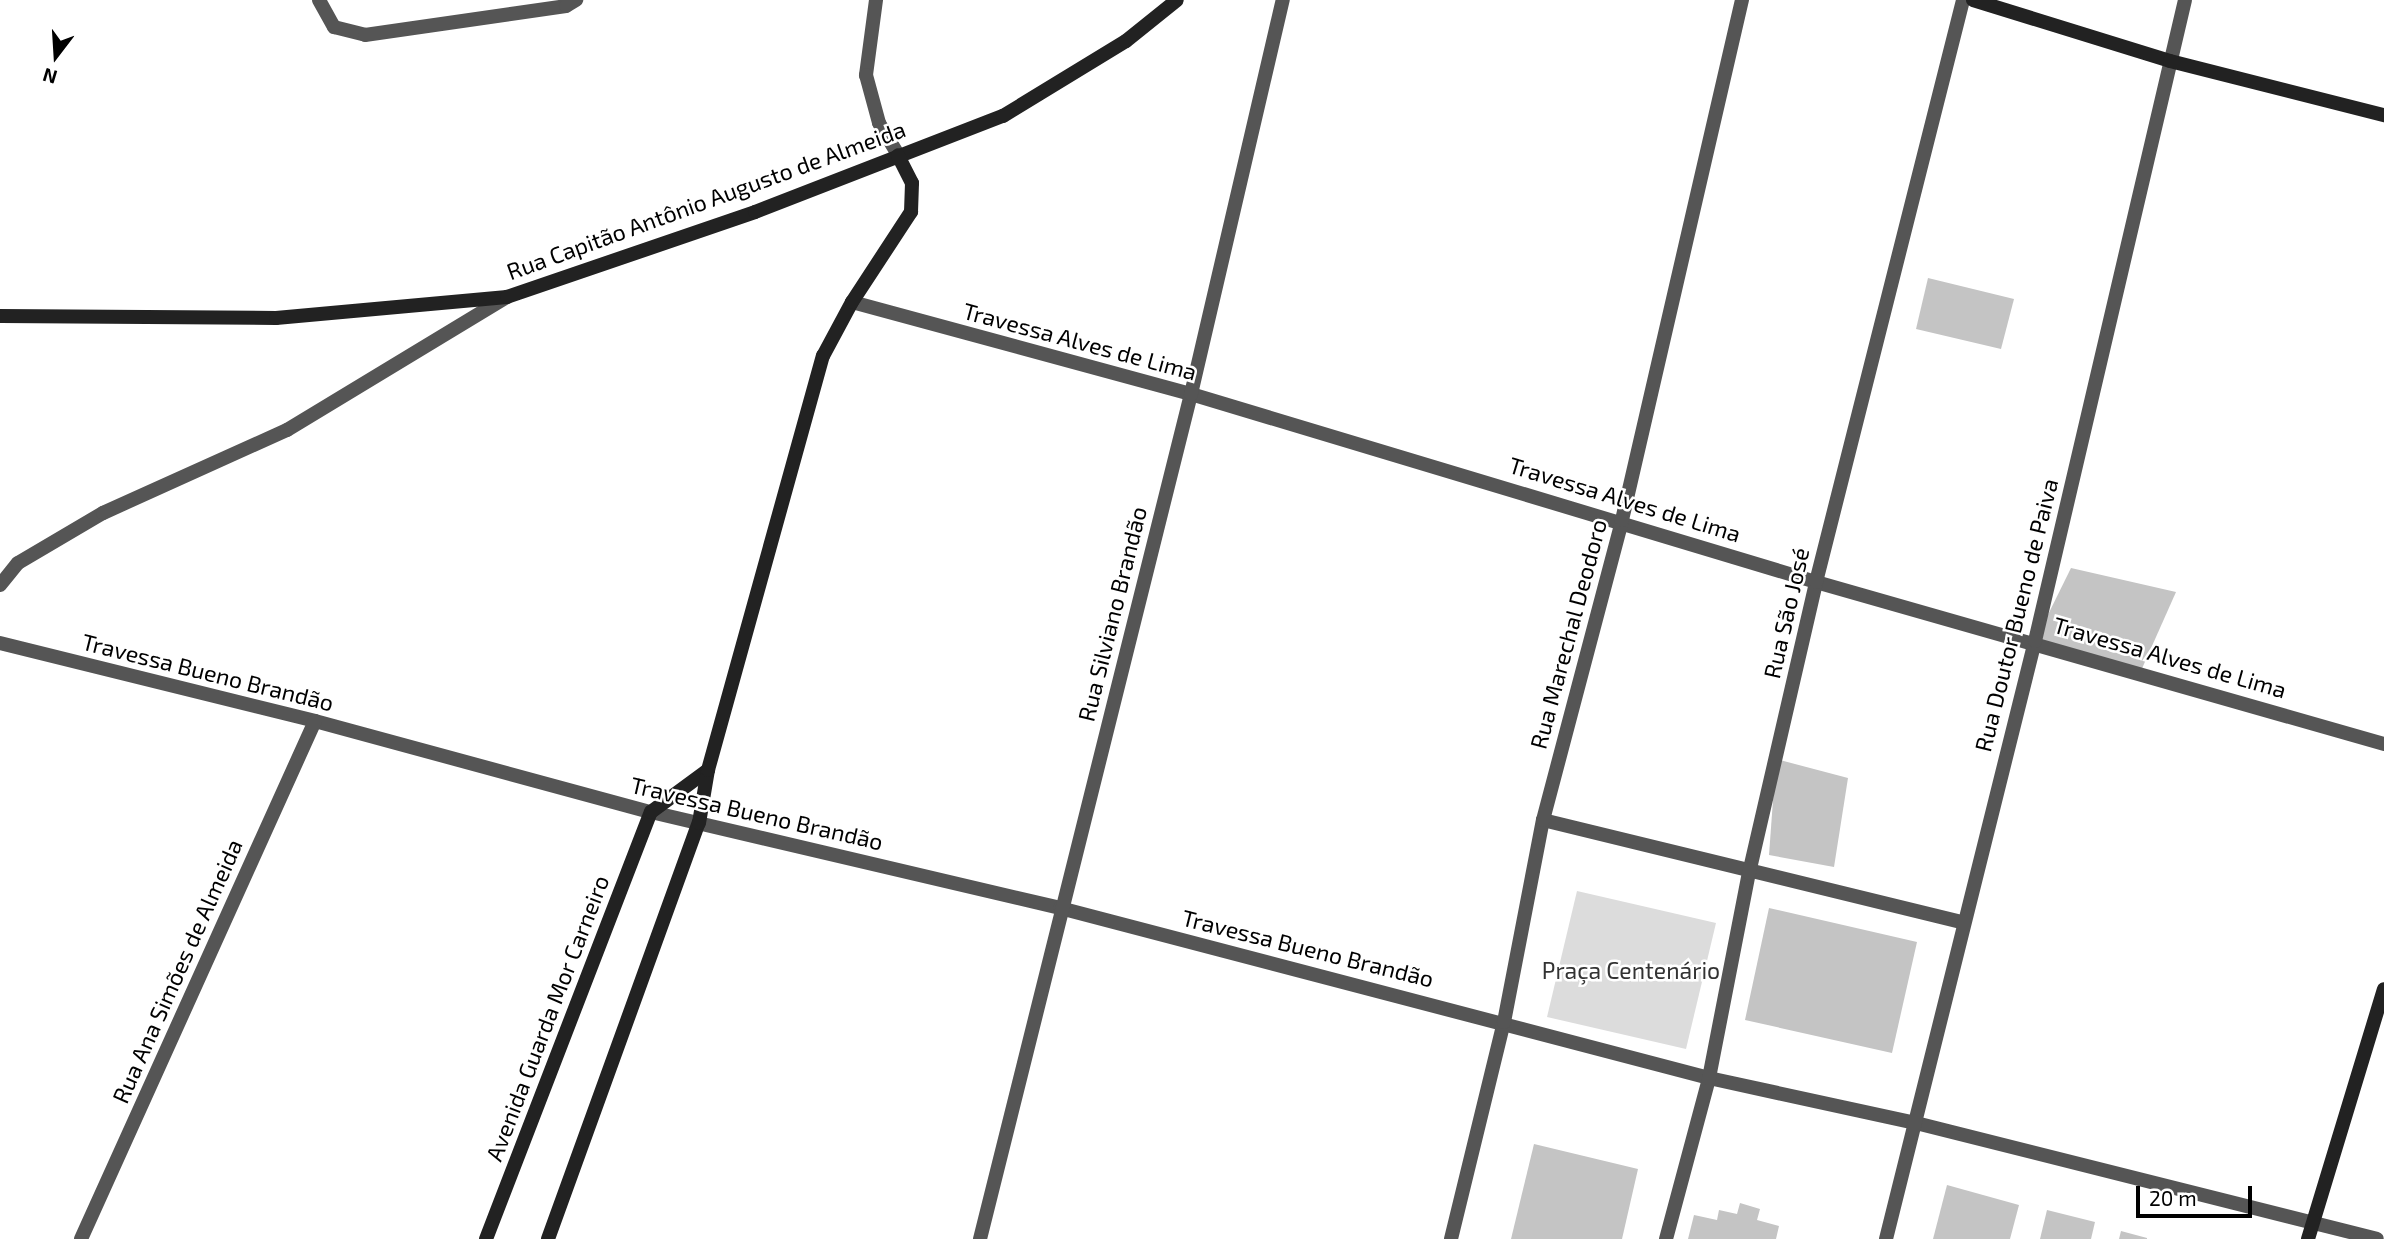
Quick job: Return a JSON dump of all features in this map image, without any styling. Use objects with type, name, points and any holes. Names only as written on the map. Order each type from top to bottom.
[{"type":"street","points":[[319,0],[334,27],[365,35],[566,6],[576,0]]},
{"type":"street","points":[[548,1239],[699,823],[708,770],[823,356],[852,302],[911,212],[912,183],[879,123],[866,75],[876,0]]},
{"type":"street","name":"Rua Capitão Antônio Augusto de Almeida","points":[[0,316],[276,318],[507,297],[755,212],[1003,116],[1126,41],[1178,0]]},
{"type":"street","name":"Rua Silviano Brandão","points":[[980,1239],[1060,908],[1191,394],[1283,0]]},
{"type":"street","name":"Rua Marechal Deodoro","points":[[1451,1239],[1504,1022],[1543,820],[1622,520],[1742,0]]},
{"type":"street","name":"Rua São José","points":[[1666,1239],[1709,1078],[1749,873],[1816,582],[1964,0]]},
{"type":"street","points":[[1973,0],[2170,61],[2384,115]]},
{"type":"street","name":"Rua Doutor Bueno de Paiva","points":[[1886,1239],[1916,1123],[1962,922],[2035,641],[2185,0]]},
{"type":"street","points":[[0,585],[19,563],[103,513],[288,430],[507,297]]},
{"type":"street","name":"Travessa Alves de Lima","points":[[852,302],[1191,394],[1622,520],[1816,582],[2035,641],[2384,744]]},
{"type":"street","name":"Travessa Bueno Brandão","points":[[0,643],[314,721],[651,813],[1060,908],[1504,1022]]},
{"type":"street","name":"Rua Ana Simões de Almeida","points":[[81,1239],[314,721]]},
{"type":"street","points":[[651,813],[708,770]]},
{"type":"street","name":"Avenida Guarda Mor Carneiro","points":[[486,1239],[651,813]]},
{"type":"street","points":[[1543,820],[1749,873],[1962,922]]},
{"type":"street","points":[[2308,1239],[2384,989]]},
{"type":"street","points":[[1504,1022],[1709,1078],[1916,1123],[2377,1239]]},
{"type":"green space","name":"Praça Centenário","points":[[1577,891],[1716,923],[1686,1049],[1547,1017]]},
{"type":"building","points":[[1928,278],[2014,299],[2001,349],[1916,329]]},
{"type":"building","points":[[2071,568],[2176,592],[2140,673],[2035,641]]},
{"type":"building","points":[[1776,759],[1848,778],[1834,867],[1769,855]]},
{"type":"building","points":[[1769,908],[1917,942],[1892,1053],[1745,1020]]},
{"type":"building","points":[[1534,1144],[1638,1169],[1622,1239],[1511,1239]]},
{"type":"building","points":[[1947,1185],[2019,1205],[2010,1239],[1933,1239]]},
{"type":"building","points":[[1740,1203],[1760,1209],[1757,1220],[1779,1226],[1776,1239],[1688,1239],[1694,1215],[1717,1220],[1719,1210],[1737,1214]]},
{"type":"building","points":[[2047,1210],[2095,1222],[2091,1239],[2040,1239]]},
{"type":"building","points":[[2121,1231],[2147,1238],[2147,1239],[2119,1239]]}]
